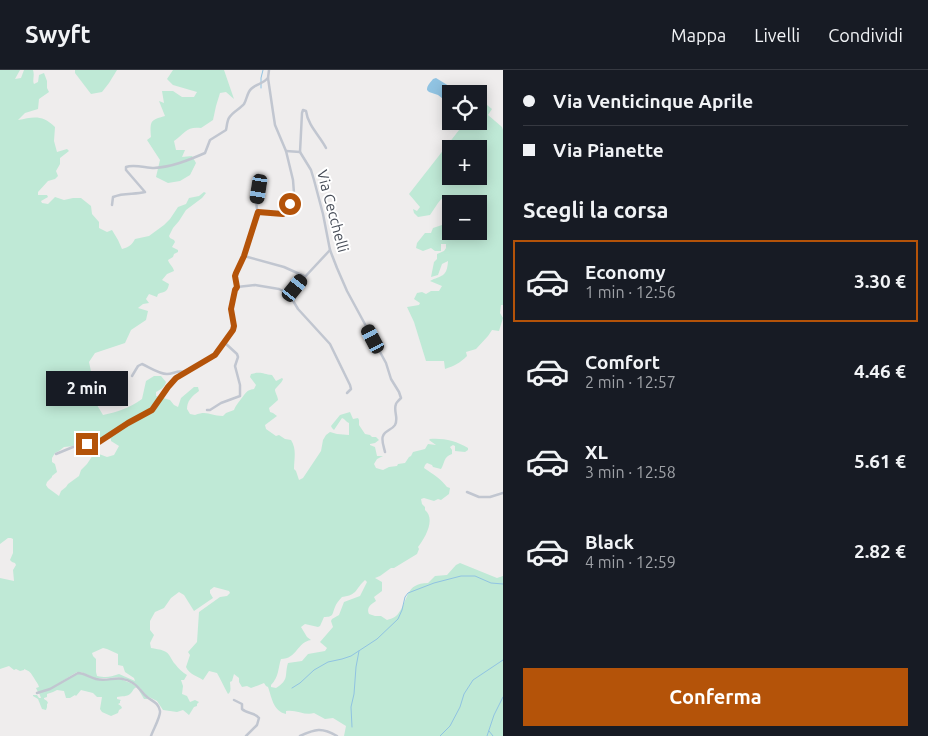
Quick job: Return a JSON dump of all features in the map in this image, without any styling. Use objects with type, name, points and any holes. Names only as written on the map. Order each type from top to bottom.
[{"type":"street","points":[[258,212],[283,214],[294,197],[293,180],[286,150],[272,112],[268,78],[269,70]]},
{"type":"street","points":[[112,205],[113,197],[116,195],[145,192],[126,168],[130,166],[157,168],[168,166],[185,162],[205,153],[210,140],[226,130],[229,118],[246,102],[250,91],[268,78]]},
{"type":"street","points":[[286,150],[300,152],[303,110],[306,111],[307,118],[326,148]]},
{"type":"street","name":"Via Cecchelli","points":[[300,152],[311,170],[323,214],[330,250],[347,291],[386,363],[391,379],[401,398],[395,407],[396,424],[383,435],[382,440],[385,452]]},
{"type":"street","points":[[56,454],[73,447],[99,442],[152,410],[176,378],[215,355],[233,330],[231,309],[237,287],[235,276],[244,256],[258,212],[256,207],[261,179],[265,178]]},
{"type":"street","points":[[289,294],[330,250]]},
{"type":"street","points":[[244,256],[284,267],[305,276]]},
{"type":"street","points":[[237,287],[255,285],[289,294],[303,315],[330,344],[351,388],[348,393]]},
{"type":"street","points":[[207,410],[240,396],[240,385],[235,366],[238,357],[224,342]]},
{"type":"street","points":[[132,376],[138,366],[142,364],[168,374],[175,371],[186,372]]},
{"type":"street","points":[[467,492],[479,497],[490,497],[503,493]]},
{"type":"street","points":[[37,693],[50,689],[81,672],[95,678],[126,680],[140,688],[146,697],[157,705],[160,714],[151,736]]},
{"type":"street","points":[[234,700],[242,704],[244,711],[259,718],[257,725],[246,736]]},
{"type":"street","points":[[300,736],[320,729],[337,736]]},
{"type":"green space","points":[[0,70],[20,70],[15,79],[21,78],[24,70],[33,70],[34,84],[38,82],[39,75],[44,73],[49,92],[39,99],[38,109],[25,113],[18,120],[33,117],[46,120],[55,127],[54,141],[57,152],[67,149],[69,151],[60,158],[60,164],[56,171],[58,176],[48,181],[38,192],[38,195],[47,195],[48,197],[41,201],[42,203],[48,204],[55,197],[64,200],[81,198],[91,206],[92,214],[99,222],[99,228],[107,232],[112,230],[122,249],[130,246],[135,239],[149,236],[164,225],[178,207],[186,204],[189,198],[199,196],[204,192],[206,193],[186,210],[169,236],[175,242],[172,247],[178,250],[178,252],[168,260],[174,271],[167,274],[162,280],[169,284],[167,289],[158,294],[157,297],[149,294],[146,299],[149,303],[143,304],[138,308],[148,311],[146,320],[131,330],[125,343],[95,353],[89,362],[92,376],[81,393],[91,395],[103,415],[133,405],[142,399],[146,381],[154,376],[161,376],[166,382],[156,392],[156,396],[170,400],[178,407],[181,398],[194,387],[198,387],[199,391],[188,404],[187,409],[190,414],[206,413],[223,416],[234,410],[246,392],[254,389],[256,385],[250,377],[251,374],[272,375],[276,381],[282,378],[282,381],[275,390],[278,400],[269,408],[270,412],[277,416],[265,425],[266,429],[276,436],[279,435],[291,440],[293,443],[295,450],[294,469],[299,480],[303,478],[321,451],[326,435],[330,432],[349,435],[349,423],[343,418],[334,430],[331,426],[340,415],[350,412],[353,419],[358,418],[359,425],[365,434],[376,437],[379,440],[370,444],[375,447],[377,456],[383,456],[377,459],[374,464],[376,468],[383,470],[405,463],[413,452],[425,449],[428,444],[436,445],[430,439],[459,443],[468,448],[465,452],[455,451],[455,446],[453,445],[450,447],[452,454],[446,458],[441,469],[427,463],[425,465],[424,468],[450,488],[449,494],[441,500],[421,499],[430,518],[426,534],[418,547],[417,554],[375,578],[382,582],[382,591],[374,597],[376,601],[372,603],[368,612],[387,620],[393,618],[402,609],[411,589],[428,583],[435,576],[447,575],[460,563],[497,578],[503,576],[503,736],[344,736],[346,726],[333,718],[325,719],[314,713],[286,711],[286,714],[278,710],[272,700],[268,687],[264,683],[251,688],[247,686],[242,687],[239,678],[234,674],[230,682],[228,694],[217,673],[209,671],[203,680],[191,673],[186,667],[190,655],[188,652],[197,642],[199,612],[220,597],[227,596],[230,593],[229,591],[214,587],[210,590],[213,598],[194,611],[184,595],[179,592],[171,598],[164,608],[155,612],[150,621],[150,630],[154,635],[150,643],[151,648],[166,652],[182,672],[187,675],[184,680],[181,680],[183,686],[182,694],[187,696],[190,702],[195,700],[199,702],[189,715],[183,710],[177,712],[163,710],[157,701],[147,696],[140,688],[127,679],[118,677],[95,678],[77,672],[49,689],[38,692],[36,688],[39,687],[38,684],[28,671],[24,669],[20,671],[14,670],[9,666],[0,669],[0,578],[14,581],[13,570],[16,565],[10,560],[13,553],[13,539],[8,538],[0,544]],"holes":[[[106,436],[119,446],[114,455],[107,457],[99,454],[93,455],[81,470],[79,476],[68,484],[59,496],[48,488],[47,482],[57,472],[55,464],[52,462],[55,453],[64,447],[79,444],[97,447]],[[365,580],[367,582],[360,596],[344,602],[339,615],[332,619],[333,627],[320,642],[327,648],[325,651],[308,654],[302,661],[288,663],[286,677],[283,682],[276,688],[271,687],[277,676],[281,659],[294,654],[306,641],[311,640],[301,627],[305,624],[320,626],[324,617],[332,615],[342,597],[354,593]],[[103,648],[118,654],[118,665],[123,666],[125,672],[134,678],[135,681],[119,674],[108,677],[97,676],[96,659],[92,653]]]},
{"type":"green space","points":[[75,70],[117,70],[102,92],[91,94],[75,73]]},
{"type":"green space","points":[[173,70],[224,70],[234,99],[226,92],[220,93],[213,120],[201,128],[189,129],[174,141],[176,150],[185,150],[182,157],[192,156],[196,163],[190,175],[180,181],[168,183],[156,177],[160,160],[147,140],[151,137],[151,124],[154,120],[165,116],[159,101],[164,103],[162,91],[173,91],[182,97],[194,97],[197,92],[173,85],[167,79]]},
{"type":"green space","points":[[487,105],[492,109],[488,115],[503,130],[503,305],[501,305],[500,313],[503,318],[499,331],[492,330],[476,349],[466,352],[467,356],[462,361],[445,369],[444,361],[426,361],[414,322],[407,307],[419,305],[420,303],[414,299],[417,293],[422,292],[426,294],[431,291],[439,291],[442,286],[430,281],[445,273],[448,261],[442,264],[438,275],[431,277],[437,254],[444,251],[446,244],[441,244],[441,251],[435,251],[431,248],[423,251],[416,248],[417,243],[425,233],[431,233],[433,228],[442,225],[442,240],[487,240],[487,195],[442,195],[442,198],[430,215],[418,217],[413,209],[417,211],[420,207],[409,194],[442,152],[442,185],[487,185],[487,140],[451,140],[459,130],[487,130]]},
{"type":"green space","points":[[78,673],[95,679],[120,679],[136,687],[128,695],[117,697],[117,699],[121,700],[118,704],[122,708],[118,713],[111,716],[100,709],[102,697],[97,697],[93,693],[81,690],[76,696],[70,698],[66,698],[64,691],[57,690],[47,694],[47,697],[44,698],[48,703],[46,710],[42,709],[38,699],[33,695],[41,698],[39,693]]},
{"type":"green space","points":[[138,689],[148,699],[144,699]]},
{"type":"water","points":[[436,78],[447,85],[442,85],[442,98],[427,90],[433,79]]},
{"type":"waterway","points":[[261,88],[263,70]]},
{"type":"waterway","points":[[292,688],[314,670],[328,662],[351,656],[377,639],[398,619],[408,593],[434,583],[461,576],[475,576],[491,583],[503,584]]},
{"type":"waterway","points":[[352,727],[351,707],[359,651]]},
{"type":"waterway","points":[[440,736],[450,726],[460,707],[464,694],[473,680],[503,660]]},
{"type":"waterway","points":[[487,736],[503,697]]},
{"type":"waterway","points":[[489,731],[493,736]]},
{"type":"route","points":[[87,444],[99,442],[152,410],[176,378],[215,355],[233,330],[231,309],[237,287],[235,276],[244,256],[258,212],[283,214],[290,204]]}]
